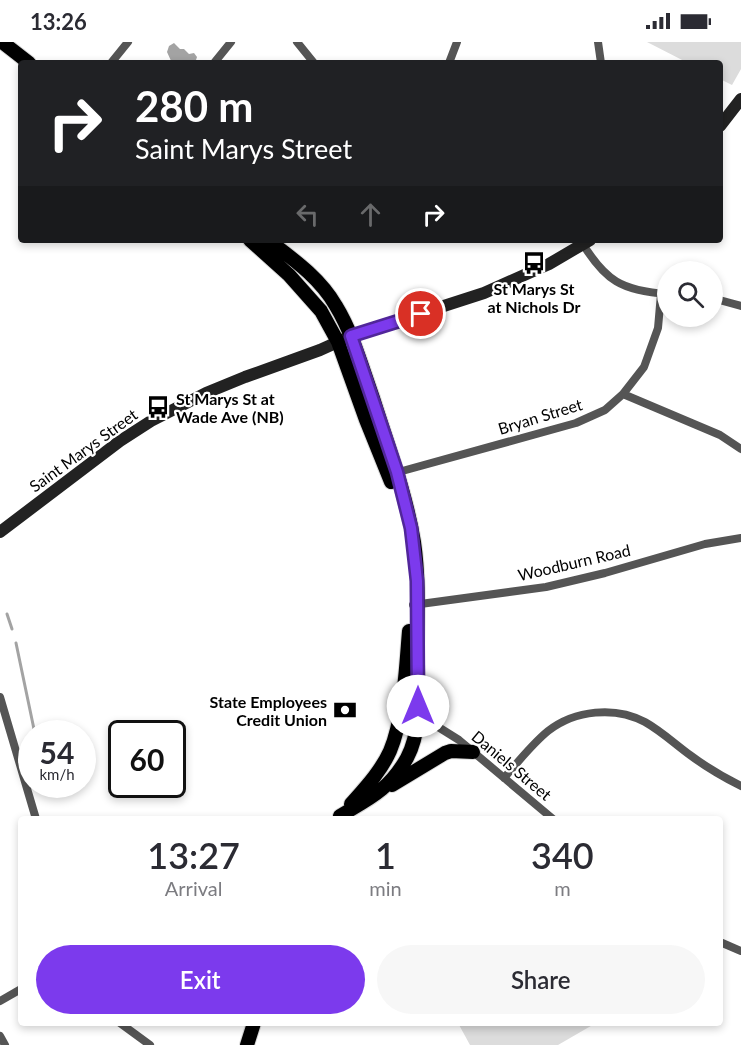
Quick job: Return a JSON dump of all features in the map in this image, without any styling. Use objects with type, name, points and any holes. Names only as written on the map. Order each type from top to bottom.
[{"type":"main road","points":[[2,42],[25,60]]},
{"type":"main road","points":[[723,122],[741,99]]},
{"type":"main road","points":[[253,243],[312,297],[321,311],[338,342],[366,420],[393,473]]},
{"type":"main road","points":[[272,243],[305,269],[328,293],[351,336],[393,473],[410,518],[414,543],[418,721],[408,756],[385,789]]},
{"type":"main road","name":"Saint Marys Street","points":[[0,532],[120,441],[151,421],[206,393],[351,336],[484,293],[549,264],[581,243]]},
{"type":"main road","points":[[340,816],[368,786],[381,768],[390,749],[398,721],[415,605]]},
{"type":"main road","points":[[406,664],[409,710],[418,721]]},
{"type":"main road","points":[[368,786],[384,775],[393,764],[407,735],[418,721]]},
{"type":"main road","points":[[341,816],[445,753],[473,752]]},
{"type":"main road","points":[[247,1045],[253,1026]]},
{"type":"street","points":[[113,60],[128,42]]},
{"type":"street","points":[[216,60],[231,42]]},
{"type":"street","points":[[450,60],[457,42]]},
{"type":"street","points":[[598,42],[601,60]]},
{"type":"street","points":[[301,43],[312,60]]},
{"type":"street","points":[[585,243],[598,266],[621,285],[657,293]]},
{"type":"street","points":[[723,301],[741,306]]},
{"type":"street","name":"Bryan Street","points":[[393,473],[576,423],[605,410],[636,380],[650,354],[658,327]]},
{"type":"street","points":[[623,394],[720,435],[741,449]]},
{"type":"street","name":"Woodburn Road","points":[[415,605],[565,583],[705,544],[741,538]]},
{"type":"street","points":[[0,697],[3,722],[35,816]]},
{"type":"street","points":[[504,778],[539,740],[558,724],[586,714],[609,713],[632,716],[642,720],[706,766],[741,786]]},
{"type":"street","name":"Daniels Street","points":[[418,721],[444,730],[549,816]]},
{"type":"street","points":[[723,943],[741,951]]},
{"type":"street","points":[[0,1001],[18,991]]},
{"type":"street","points":[[124,1026],[150,1045]]},
{"type":"street","points":[[0,1036],[5,1045]]},
{"type":"shaded area","points":[[647,42],[741,42],[741,69],[732,85],[723,80],[723,60],[682,60]]},
{"type":"shaded area","points":[[174,43],[189,54],[194,53],[196,60],[171,60],[167,52],[169,46]]},
{"type":"shaded area","points":[[460,1026],[591,1026],[558,1045],[470,1045]]},
{"type":"waterway","points":[[7,614],[12,629]]},
{"type":"waterway","points":[[16,643],[32,720]]},
{"type":"place","name":"St Marys St at Nichols Dr","points":[[534,263]]},
{"type":"place","name":"St Marys St at Wade Ave (NB)","points":[[158,407]]},
{"type":"place","name":"State Employees Credit Union","points":[[345,710]]},
{"type":"route","points":[[418,706],[418,605],[416,557],[411,528],[397,472],[351,336],[421,314]]}]
